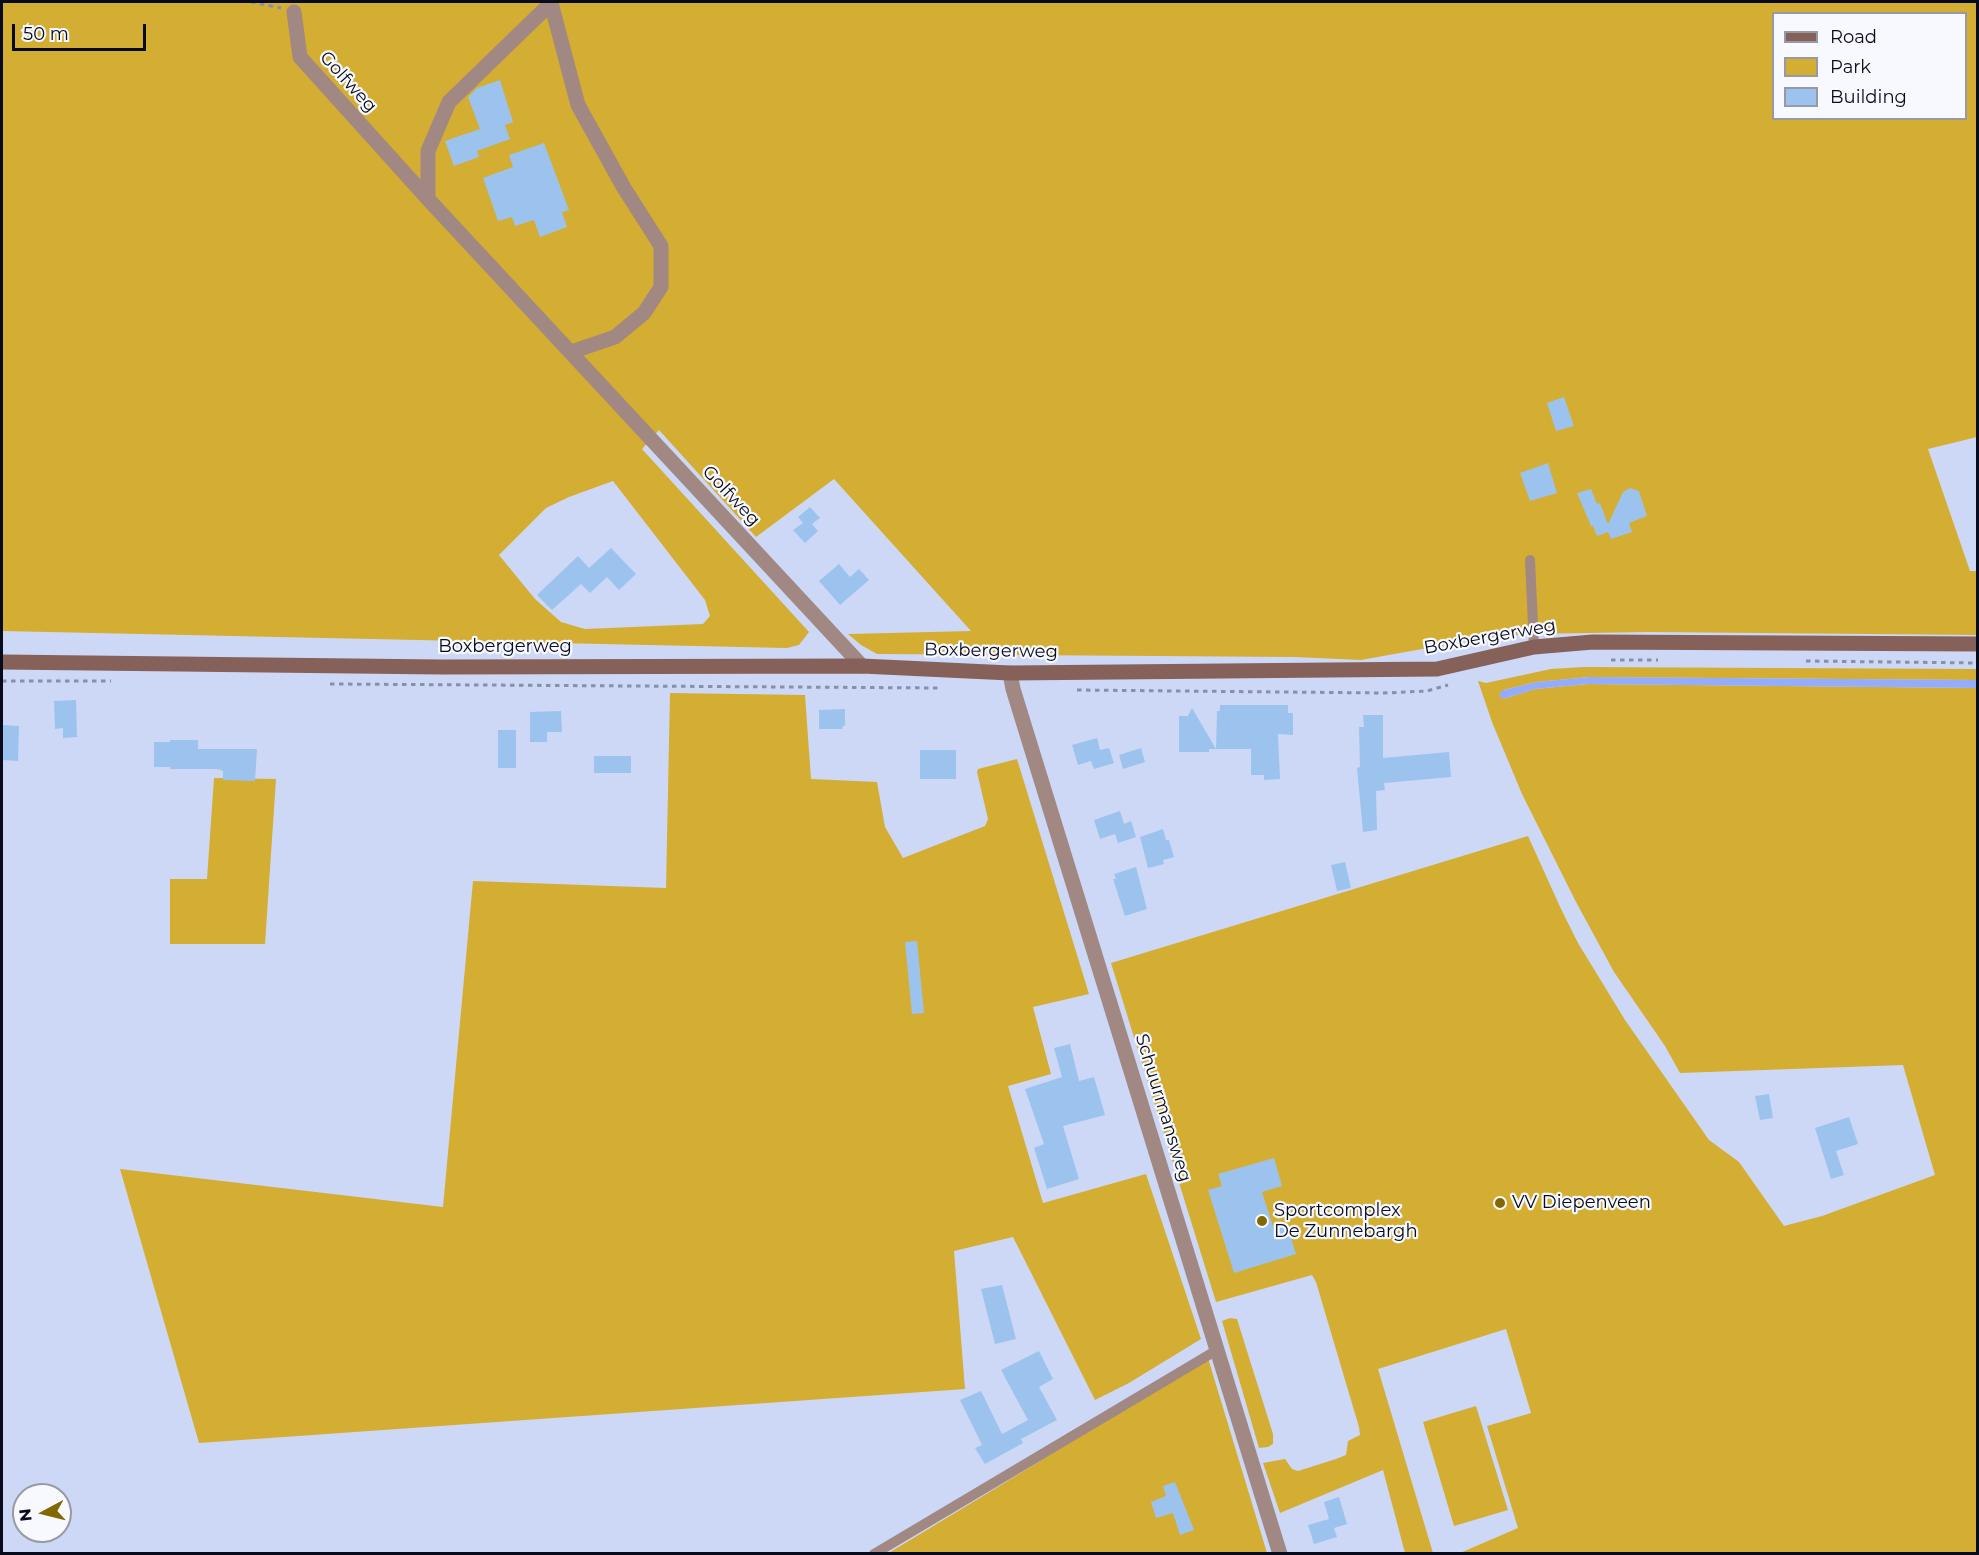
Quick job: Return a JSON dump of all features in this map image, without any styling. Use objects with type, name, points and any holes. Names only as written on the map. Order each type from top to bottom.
[{"type":"street","points":[[428,199],[428,151],[449,102],[551,2],[578,105],[624,188],[661,246],[661,287],[644,313],[615,337],[571,352]]},
{"type":"street","name":"Golfweg","points":[[294,12],[300,57],[428,199],[862,666]]},
{"type":"street","name":"Boxbergerweg","points":[[2,662],[442,667],[862,666],[1010,673],[1437,669],[1534,647],[1593,642],[1977,644]]},
{"type":"street","name":"Schuurmansweg","points":[[1010,673],[1013,689],[1280,1554]]},
{"type":"lane","points":[[1530,560],[1534,647]]},
{"type":"lane","points":[[874,1554],[1216,1350]]},
{"type":"path","points":[[251,2],[294,12]]},
{"type":"green space","points":[[2,2],[1977,2],[1977,437],[1928,449],[1970,571],[1977,571],[1977,635],[1649,632],[1528,634],[1489,637],[1361,660],[1295,657],[877,654],[848,634],[971,631],[834,479],[756,537],[659,430],[642,449],[809,632],[799,645],[787,648],[2,631]],"holes":[[[613,481],[705,600],[710,616],[703,624],[585,629],[561,622],[535,599],[499,555],[546,508]]]},
{"type":"green space","points":[[1583,667],[1977,669],[1977,680],[1590,677],[1536,682],[1504,690],[1503,699],[1535,689],[1588,684],[1977,688],[1977,1553],[1460,1553],[1518,1528],[1487,1426],[1531,1413],[1506,1329],[1378,1369],[1433,1553],[1405,1553],[1383,1470],[1280,1513],[1263,1463],[1285,1459],[1292,1469],[1298,1471],[1346,1455],[1348,1441],[1360,1435],[1316,1282],[1312,1275],[1216,1302],[1111,963],[1528,836],[1578,943],[1625,1020],[1709,1140],[1739,1162],[1784,1226],[1822,1216],[1935,1175],[1903,1065],[1680,1073],[1665,1046],[1614,972],[1576,902],[1522,794],[1492,722],[1478,681],[1486,683],[1551,669]]},
{"type":"green space","points":[[670,693],[805,695],[811,779],[877,782],[885,827],[903,858],[985,826],[988,819],[978,769],[1017,759],[1089,994],[1033,1007],[1051,1074],[1008,1086],[1043,1203],[1146,1174],[1201,1339],[1129,1383],[1095,1400],[1013,1237],[954,1251],[965,1389],[199,1443],[120,1169],[443,1207],[473,881],[666,888]]},
{"type":"green space","points":[[214,778],[276,779],[265,944],[170,944],[170,879],[207,879]]},
{"type":"green space","points":[[1230,1318],[1237,1319],[1273,1434],[1273,1444],[1268,1447],[1259,1448],[1222,1321]]},
{"type":"green space","points":[[1208,1358],[1267,1553],[887,1554],[983,1496]]},
{"type":"green space","points":[[1476,1406],[1508,1510],[1454,1526],[1423,1422]]},
{"type":"water","points":[[1590,677],[1977,680],[1978,688],[1588,684],[1535,689],[1503,699],[1499,696],[1501,691],[1536,682]]},
{"type":"building","points":[[500,80],[513,122],[505,125],[510,139],[477,151],[479,157],[454,166],[445,141],[480,129],[468,97],[477,88]]},
{"type":"building","points":[[544,143],[569,210],[562,212],[567,227],[540,237],[534,220],[515,226],[512,217],[498,221],[483,178],[513,167],[509,155]]},
{"type":"building","points":[[1564,397],[1574,426],[1556,431],[1547,403]]},
{"type":"building","points":[[1548,463],[1557,493],[1530,501],[1520,473]]},
{"type":"building","points":[[1630,488],[1639,491],[1647,516],[1629,523],[1632,532],[1611,539],[1608,532],[1597,536],[1577,493],[1591,489],[1597,504],[1600,503],[1608,524],[1623,492]]},
{"type":"building","points":[[810,507],[820,518],[812,524],[818,531],[805,543],[793,530],[803,523],[798,517]]},
{"type":"building","points":[[611,548],[636,574],[619,590],[607,577],[590,593],[581,584],[552,610],[537,595],[578,556],[589,568]]},
{"type":"building","points":[[839,564],[850,577],[859,569],[869,580],[840,605],[819,581]]},
{"type":"building","points":[[76,700],[77,737],[63,738],[63,728],[55,729],[54,701]]},
{"type":"building","points":[[1220,705],[1288,705],[1288,713],[1293,713],[1293,735],[1278,734],[1280,779],[1264,780],[1264,775],[1251,775],[1251,749],[1216,749],[1217,711],[1220,711]]},
{"type":"building","points":[[1192,708],[1216,749],[1209,749],[1209,752],[1179,752],[1179,716],[1188,716]]},
{"type":"building","points":[[845,709],[845,726],[842,729],[819,729],[819,710]]},
{"type":"building","points":[[561,711],[562,732],[547,732],[547,742],[530,742],[530,712]]},
{"type":"building","points":[[1363,715],[1383,715],[1383,758],[1449,752],[1451,777],[1384,783],[1385,790],[1376,791],[1377,830],[1363,832],[1357,768],[1360,767],[1359,727],[1364,727]]},
{"type":"building","points":[[2,725],[19,726],[18,761],[2,760]]},
{"type":"building","points":[[498,730],[516,730],[516,768],[498,768]]},
{"type":"building","points":[[1097,738],[1100,750],[1109,748],[1114,763],[1094,769],[1091,761],[1078,765],[1072,745]]},
{"type":"building","points":[[170,740],[198,740],[198,749],[257,749],[255,781],[223,780],[223,771],[217,769],[154,767],[154,742],[170,742]]},
{"type":"building","points":[[1141,748],[1145,762],[1123,769],[1119,755]]},
{"type":"building","points":[[920,750],[956,750],[956,779],[920,779]]},
{"type":"building","points":[[594,756],[631,756],[631,773],[594,773]]},
{"type":"building","points":[[1120,811],[1124,824],[1131,821],[1136,837],[1118,843],[1115,834],[1100,839],[1094,820]]},
{"type":"building","points":[[1163,829],[1174,857],[1163,860],[1164,864],[1148,868],[1140,837]]},
{"type":"building","points":[[1345,862],[1351,888],[1337,891],[1331,865]]},
{"type":"building","points":[[1136,867],[1147,909],[1125,916],[1113,879],[1116,879],[1114,874]]},
{"type":"building","points":[[917,941],[924,1013],[912,1014],[905,942]]},
{"type":"building","points":[[1070,1044],[1079,1081],[1094,1077],[1105,1115],[1063,1126],[1079,1179],[1047,1189],[1034,1148],[1044,1144],[1025,1089],[1062,1077],[1054,1048]]},
{"type":"building","points":[[1769,1094],[1773,1118],[1760,1120],[1755,1096]]},
{"type":"building","points":[[1849,1117],[1858,1144],[1836,1151],[1844,1175],[1831,1179],[1815,1128]]},
{"type":"building","points":[[1274,1158],[1282,1186],[1262,1192],[1274,1229],[1287,1225],[1296,1254],[1234,1273],[1208,1190],[1222,1186],[1218,1174]]},
{"type":"building","points":[[1002,1285],[1016,1339],[995,1344],[981,1289]]},
{"type":"building","points":[[1039,1351],[1053,1379],[1039,1387],[1057,1420],[1021,1439],[1023,1443],[985,1464],[975,1448],[982,1445],[960,1400],[981,1391],[1002,1434],[1028,1420],[1001,1370]]},
{"type":"building","points":[[1175,1482],[1194,1530],[1180,1535],[1173,1513],[1156,1518],[1151,1502],[1166,1496],[1163,1486]]},
{"type":"building","points":[[1339,1497],[1347,1524],[1334,1528],[1337,1537],[1314,1544],[1308,1525],[1329,1519],[1324,1502]]},
{"type":"place","name":"VV Diepenveen","points":[[1500,1203]]},
{"type":"place","name":"Sportcomplex De Zunnebargh","points":[[1262,1221]]}]
